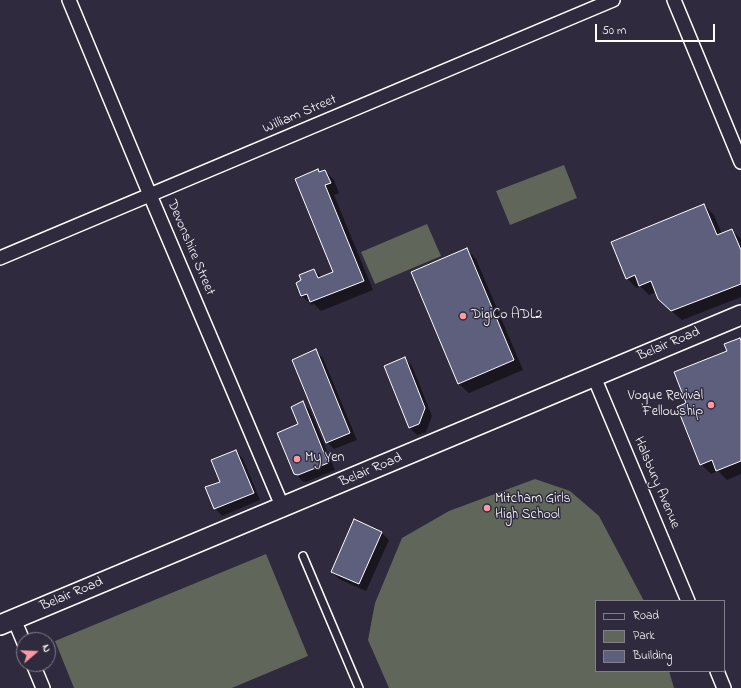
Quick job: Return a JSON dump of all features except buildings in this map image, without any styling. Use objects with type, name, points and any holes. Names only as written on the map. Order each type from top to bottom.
[{"type":"main road","name":"Belair Road","points":[[7,622],[283,508],[741,315]]},
{"type":"street","name":"Devonshire Street","points":[[69,0],[283,508]]},
{"type":"street","name":"William Street","points":[[0,258],[613,0]]},
{"type":"street","points":[[674,0],[741,162]]},
{"type":"street","name":"Halsbury Avenue","points":[[594,377],[688,600]]},
{"type":"street","points":[[7,622],[16,633]]},
{"type":"street","points":[[36,672],[42,688]]},
{"type":"street","points":[[717,672],[724,688]]},
{"type":"lane","points":[[303,556],[359,688]]},
{"type":"green space","points":[[564,165],[577,198],[510,225],[496,191]]},
{"type":"green space","points":[[427,224],[441,256],[375,284],[361,252]]},
{"type":"green space","points":[[535,479],[570,491],[599,516],[643,600],[595,600],[595,672],[669,672],[674,688],[389,688],[368,640],[375,603],[402,538],[449,511]]},
{"type":"green space","points":[[266,554],[308,656],[232,688],[74,688],[56,641]]},
{"type":"place","name":"DigiCo ADL2","points":[[463,316]]},
{"type":"place","name":"Vogue Revival Fellowship","points":[[711,405]]},
{"type":"place","name":"My Yen","points":[[297,459]]},
{"type":"place","name":"Mitcham Girls High School","points":[[487,508]]}]
